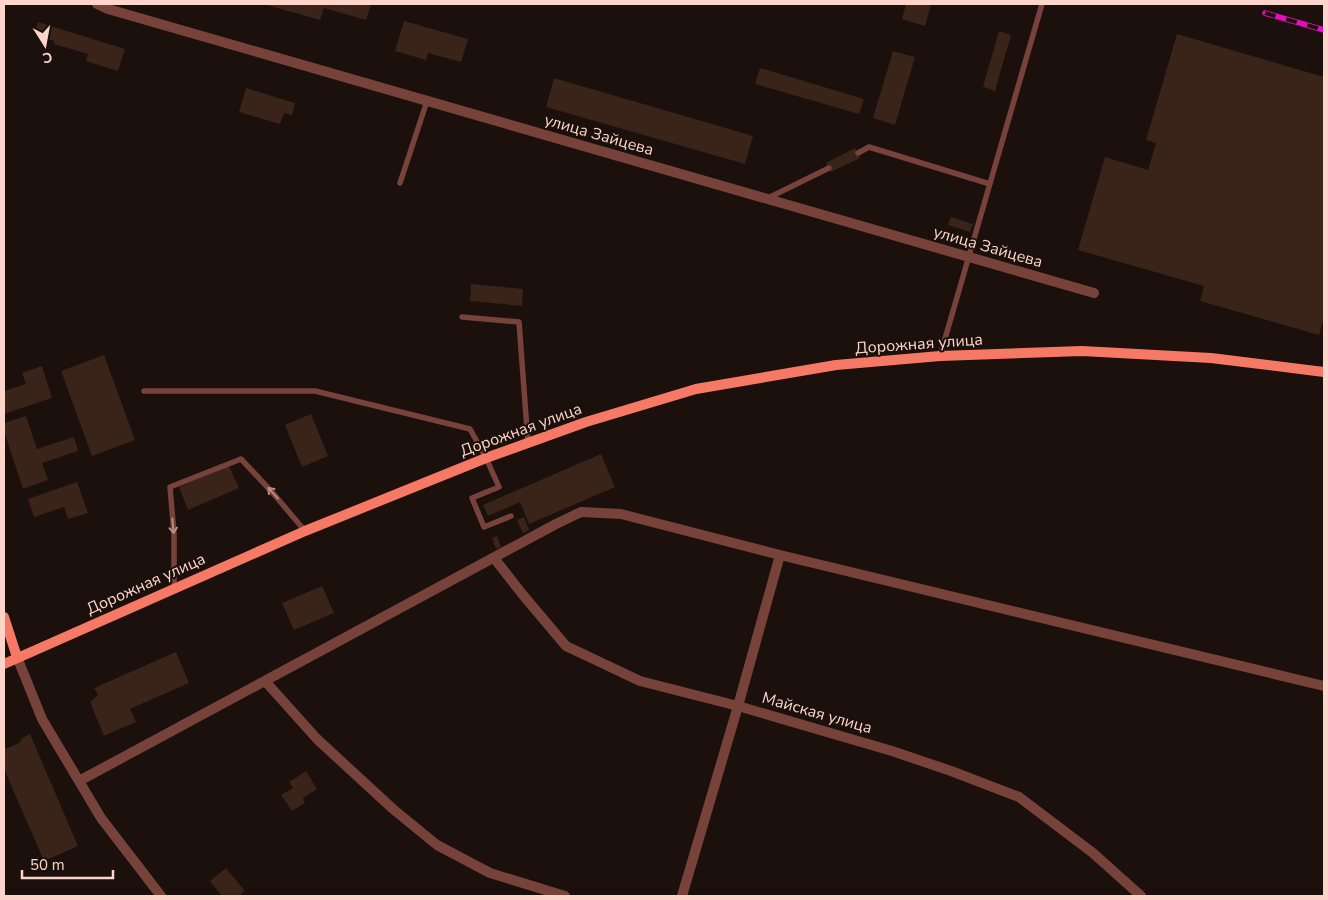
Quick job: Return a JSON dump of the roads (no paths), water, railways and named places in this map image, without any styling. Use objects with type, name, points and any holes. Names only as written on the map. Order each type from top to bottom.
[{"type":"street","name":"улица Зайцева","points":[[97,4],[108,9],[1094,293]]},
{"type":"street","name":"Дорожная улица","points":[[4,664],[305,530],[486,458],[586,422],[696,389],[836,365],[940,356],[1082,352],[1211,358],[1324,372]]},
{"type":"street","points":[[79,781],[581,512],[621,514],[780,555],[1324,686]]},
{"type":"street","points":[[682,896],[780,555]]},
{"type":"street","name":"Майская улица","points":[[494,558],[523,596],[566,646],[640,681],[738,706],[892,750],[1019,797],[1093,853],[1141,896]]},
{"type":"street","points":[[4,617],[17,658],[42,720],[101,818],[161,896]]},
{"type":"street","points":[[265,681],[317,739],[392,808],[436,845],[490,873],[565,896]]},
{"type":"lane","points":[[940,356],[1042,4]]},
{"type":"lane","points":[[400,183],[427,101]]},
{"type":"lane","points":[[858,153],[869,147],[990,184]]},
{"type":"lane","points":[[767,199],[829,168]]},
{"type":"lane","points":[[462,317],[519,322],[528,443]]},
{"type":"lane","points":[[144,391],[315,391],[470,429],[486,458],[498,487],[472,498],[484,527],[511,516]]},
{"type":"lane","points":[[174,588],[174,534],[170,487],[240,459],[305,530]]},
{"type":"railway","points":[[1265,13],[1324,30]]}]
